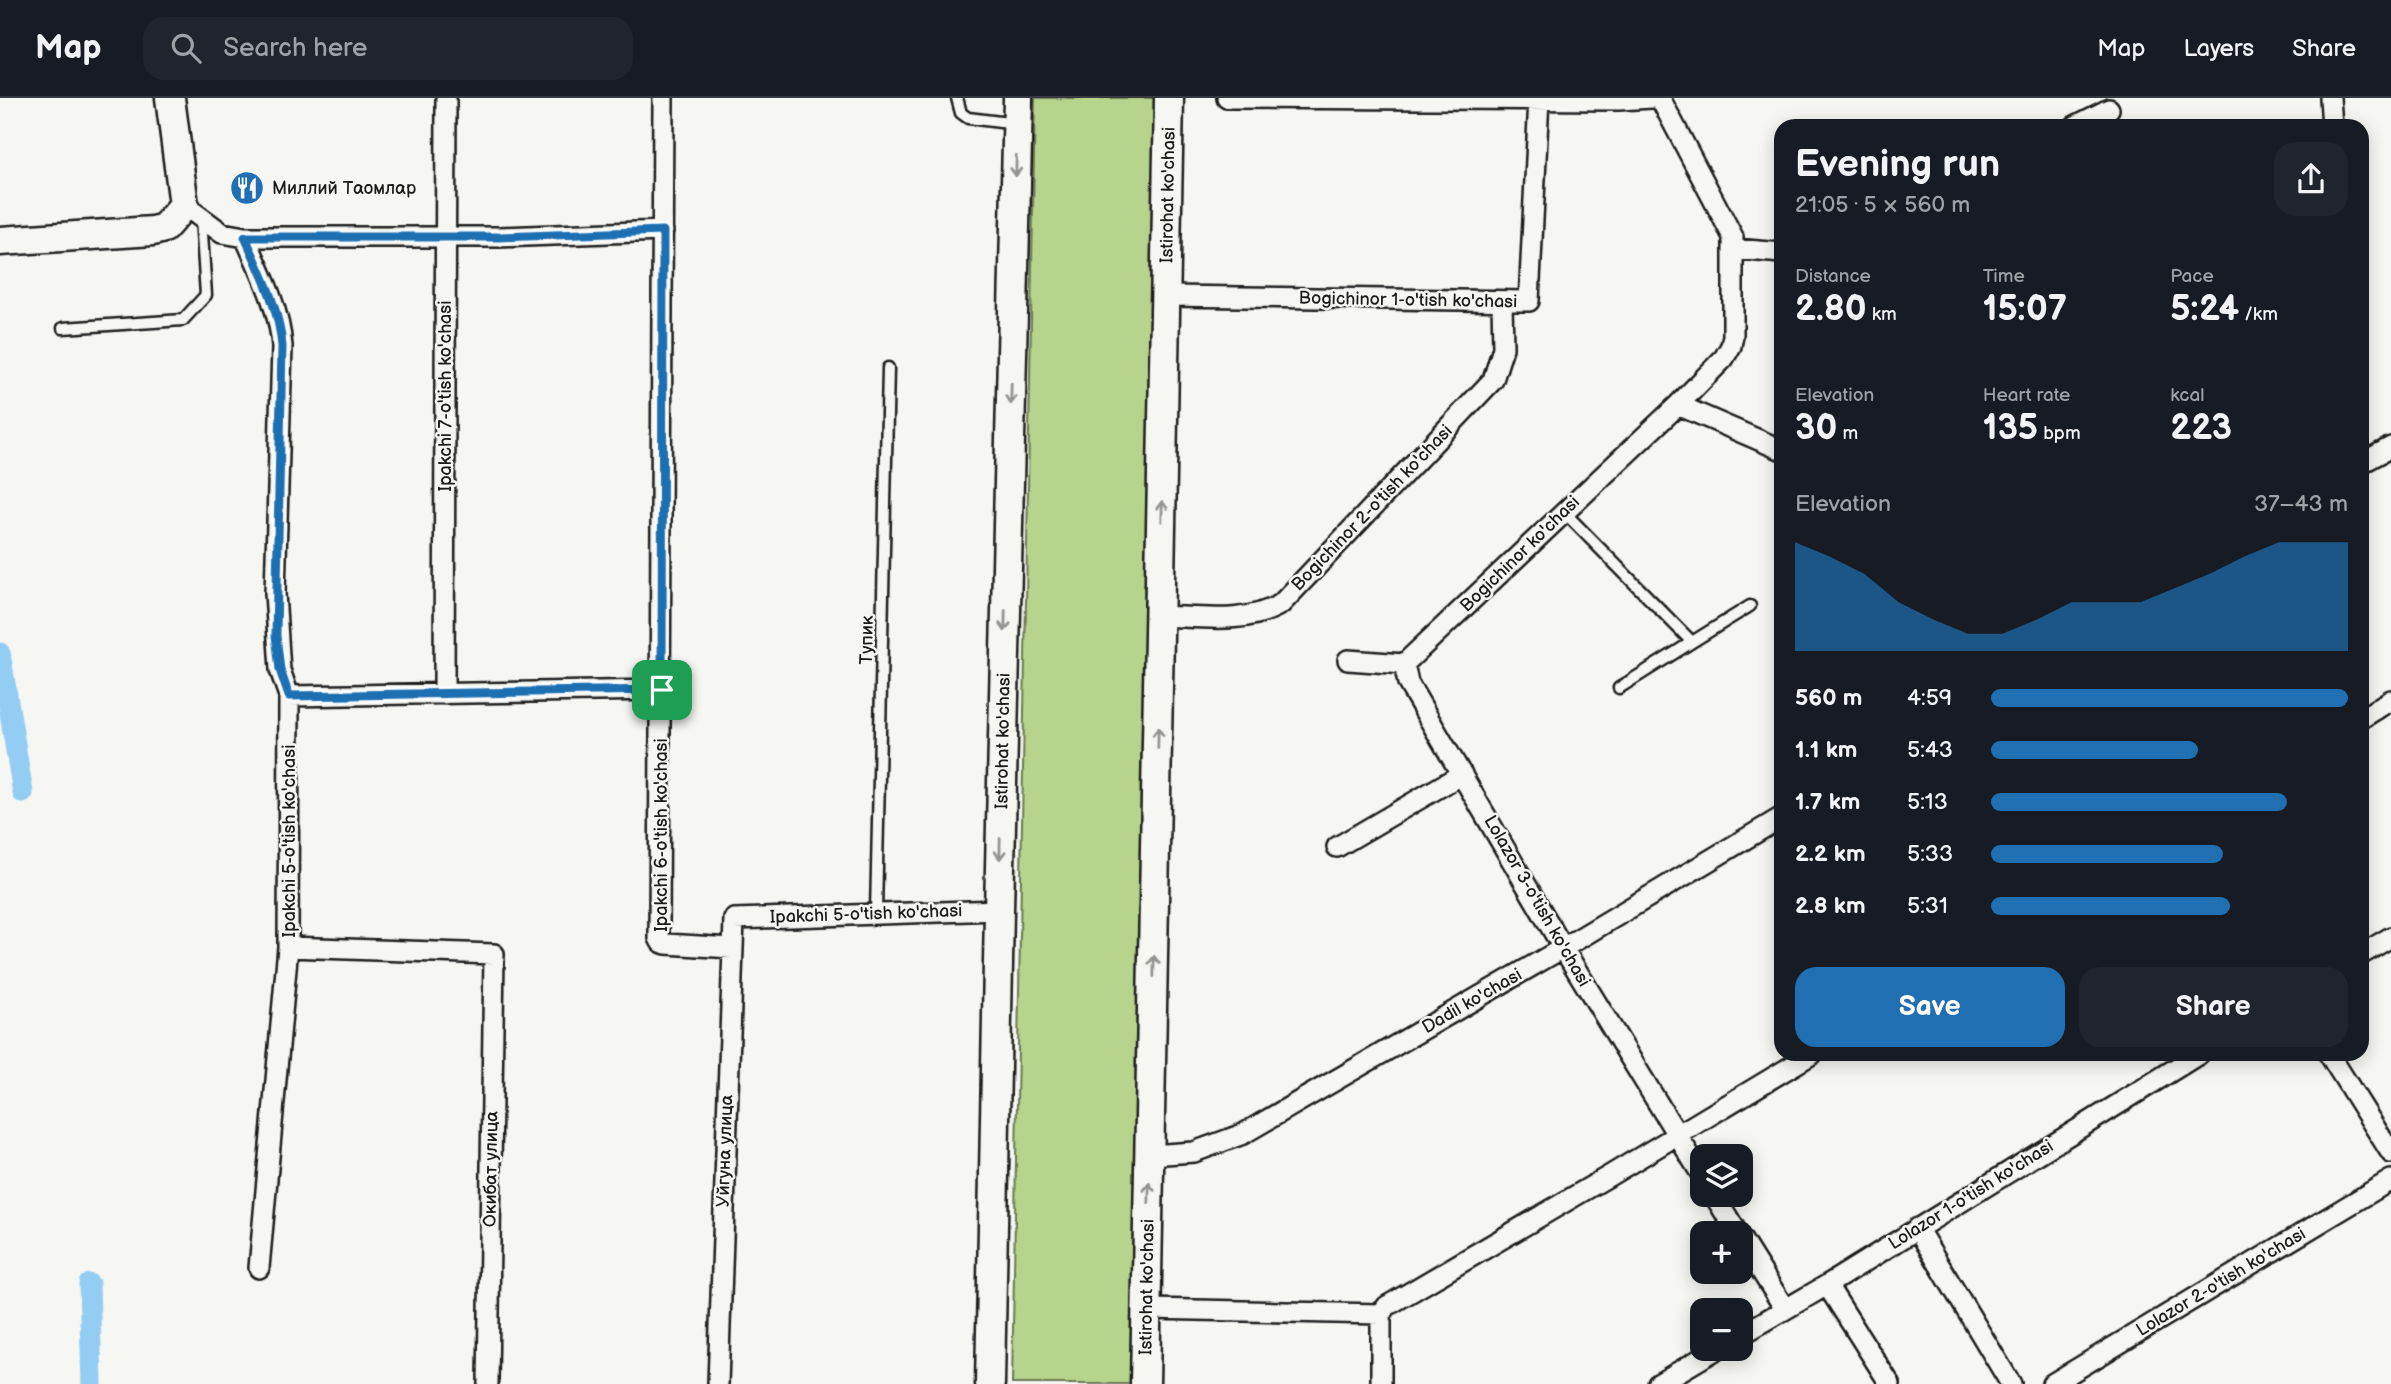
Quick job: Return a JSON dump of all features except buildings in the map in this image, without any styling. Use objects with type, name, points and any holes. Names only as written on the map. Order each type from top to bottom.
[{"type":"main road","points":[[170,98],[193,211]]},
{"type":"main road","name":"Istirohat ko'chasi","points":[[1146,1384],[1167,296],[1168,98]]},
{"type":"main road","name":"Istirohat ko'chasi","points":[[990,1384],[1017,111]]},
{"type":"main road","points":[[0,225],[154,216],[193,211]]},
{"type":"main road","points":[[0,241],[158,230],[193,211]]},
{"type":"street","name":"Ipakchi 7-o'tish ko'chasi","points":[[444,694],[446,98]]},
{"type":"street","name":"Ipakchi 6-o'tish ko'chasi","points":[[663,98],[661,942],[732,948]]},
{"type":"street","points":[[1227,98],[1652,98]]},
{"type":"street","name":"Bogichinor 1-o'tish ko'chasi","points":[[1167,296],[1529,301],[1539,98]]},
{"type":"street","name":"Bogichinor ko'chasi","points":[[1404,664],[1678,405],[1724,358],[1731,346],[1735,248],[1733,237],[1660,98]]},
{"type":"street","points":[[2330,98],[2332,119]]},
{"type":"street","points":[[2091,119],[2110,111]]},
{"type":"street","points":[[193,211],[222,233],[245,237],[499,237],[663,231]]},
{"type":"street","name":"Ipakchi 5-o'tish ko'chasi","points":[[245,237],[281,325],[276,635],[280,670],[289,696],[288,947],[494,954]]},
{"type":"street","points":[[1735,248],[1774,252]]},
{"type":"street","name":"Bogichinor 2-o'tish ko'chasi","points":[[1160,616],[1238,618],[1265,613],[1281,604],[1493,380],[1503,348],[1502,302]]},
{"type":"street","points":[[1678,405],[1774,447]]},
{"type":"street","points":[[2369,459],[2391,447]]},
{"type":"street","points":[[1348,660],[1404,664]]},
{"type":"street","name":"Lolazor 3-o'tish ko'chasi","points":[[1404,664],[1408,683],[1563,948],[1690,1157]]},
{"type":"street","points":[[289,696],[662,690]]},
{"type":"street","points":[[2369,714],[2391,700]]},
{"type":"street","points":[[1337,847],[1462,774]]},
{"type":"street","name":"Dadil ko'chasi","points":[[1150,1155],[1194,1152],[1243,1134],[1774,822]]},
{"type":"street","name":"Ipakchi 5-o'tish ko'chasi","points":[[734,919],[999,910]]},
{"type":"street","name":"Уйгуна улица","points":[[718,1384],[734,919]]},
{"type":"street","points":[[2369,950],[2391,937]]},
{"type":"street","points":[[258,1268],[288,947]]},
{"type":"street","name":"Окибат улица","points":[[488,1384],[494,954]]},
{"type":"street","points":[[1381,1384],[1381,1314],[1387,1306],[1800,1061]]},
{"type":"street","name":"Lolazor 1-o'tish ko'chasi","points":[[1753,1328],[1827,1285],[2188,1061]]},
{"type":"street","points":[[2333,1061],[2391,1153]]},
{"type":"street","name":"Lolazor 2-o'tish ko'chasi","points":[[2052,1384],[2391,1180]]},
{"type":"street","points":[[1917,1228],[2011,1384]]},
{"type":"street","points":[[1753,1258],[1785,1309]]},
{"type":"street","points":[[1827,1285],[1890,1384]]},
{"type":"street","points":[[1147,1309],[1381,1314]]},
{"type":"street","points":[[1658,1384],[1697,1361]]},
{"type":"lane","points":[[957,98],[961,113],[968,118],[1017,111]]},
{"type":"lane","points":[[63,328],[183,320],[206,295],[193,211]]},
{"type":"lane","name":"Тупик","points":[[876,913],[888,368]]},
{"type":"lane","points":[[1564,512],[1692,642]]},
{"type":"lane","points":[[1619,688],[1750,606]]},
{"type":"green space","points":[[1035,98],[1154,98],[1149,544],[1130,1384],[1012,1384]]},
{"type":"waterway","points":[[0,653],[23,793]]},
{"type":"waterway","points":[[89,1284],[92,1384]]},
{"type":"place","name":"Миллий Таомлар","points":[[247,188]]},
{"type":"route","points":[[663,231],[662,690],[289,696],[280,670],[275,593],[281,325],[245,237],[499,237],[663,231]]}]
